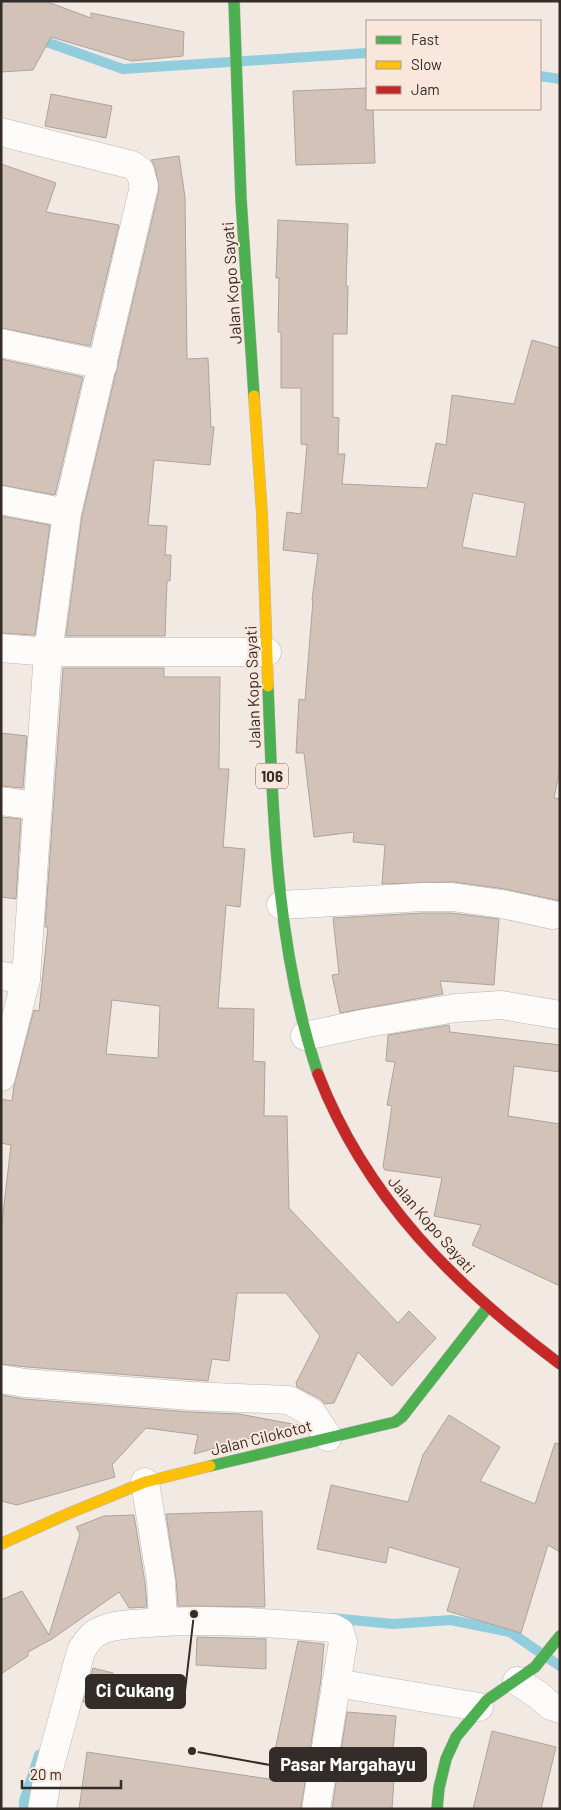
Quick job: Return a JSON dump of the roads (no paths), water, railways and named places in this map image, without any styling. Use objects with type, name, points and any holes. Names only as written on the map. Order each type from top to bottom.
[{"type":"main road","name":"Jalan Kopo Sayati","points":[[234,1],[241,196],[263,554],[271,758],[281,905],[290,968],[305,1036],[318,1077],[341,1127],[366,1172],[399,1216],[487,1308],[526,1340],[560,1364]]},
{"type":"main road","name":"Jalan Cilokotot","points":[[1,1544],[145,1482],[328,1437],[386,1426],[402,1417],[487,1308]]},
{"type":"main road","points":[[437,1809],[439,1788],[446,1759],[456,1737],[479,1707],[526,1674],[560,1636]]},
{"type":"street","points":[[1,132],[132,164],[140,171],[144,186],[67,513],[48,652],[38,806],[1,1077]]},
{"type":"street","points":[[1,343],[103,365]]},
{"type":"street","points":[[1,500],[67,513]]},
{"type":"street","points":[[1,648],[48,652],[267,652]]},
{"type":"street","points":[[1,801],[38,806]]},
{"type":"street","points":[[281,905],[452,897],[502,904],[553,915]]},
{"type":"street","points":[[305,1036],[456,1008],[501,1005],[560,1015]]},
{"type":"street","points":[[1,1379],[191,1396],[289,1400],[312,1414],[328,1437]]},
{"type":"street","points":[[145,1482],[161,1581],[163,1620]]},
{"type":"street","points":[[42,1809],[49,1769],[80,1651],[90,1637],[102,1630],[117,1625],[163,1620],[264,1622],[334,1628],[340,1632],[343,1642],[316,1809]]},
{"type":"street","points":[[526,1674],[538,1695],[551,1706],[560,1709]]},
{"type":"street","points":[[336,1683],[479,1707]]},
{"type":"waterway","points":[[35,38],[123,69],[366,53]]},
{"type":"waterway","points":[[541,76],[560,79]]},
{"type":"waterway","points":[[332,1618],[393,1624],[451,1620],[510,1632],[560,1666]]},
{"type":"waterway","points":[[24,1809],[24,1801],[39,1755]]},
{"type":"place","name":"Ci Cukang","points":[[194,1614]]},
{"type":"place","name":"Pasar Margahayu","points":[[192,1751]]}]
